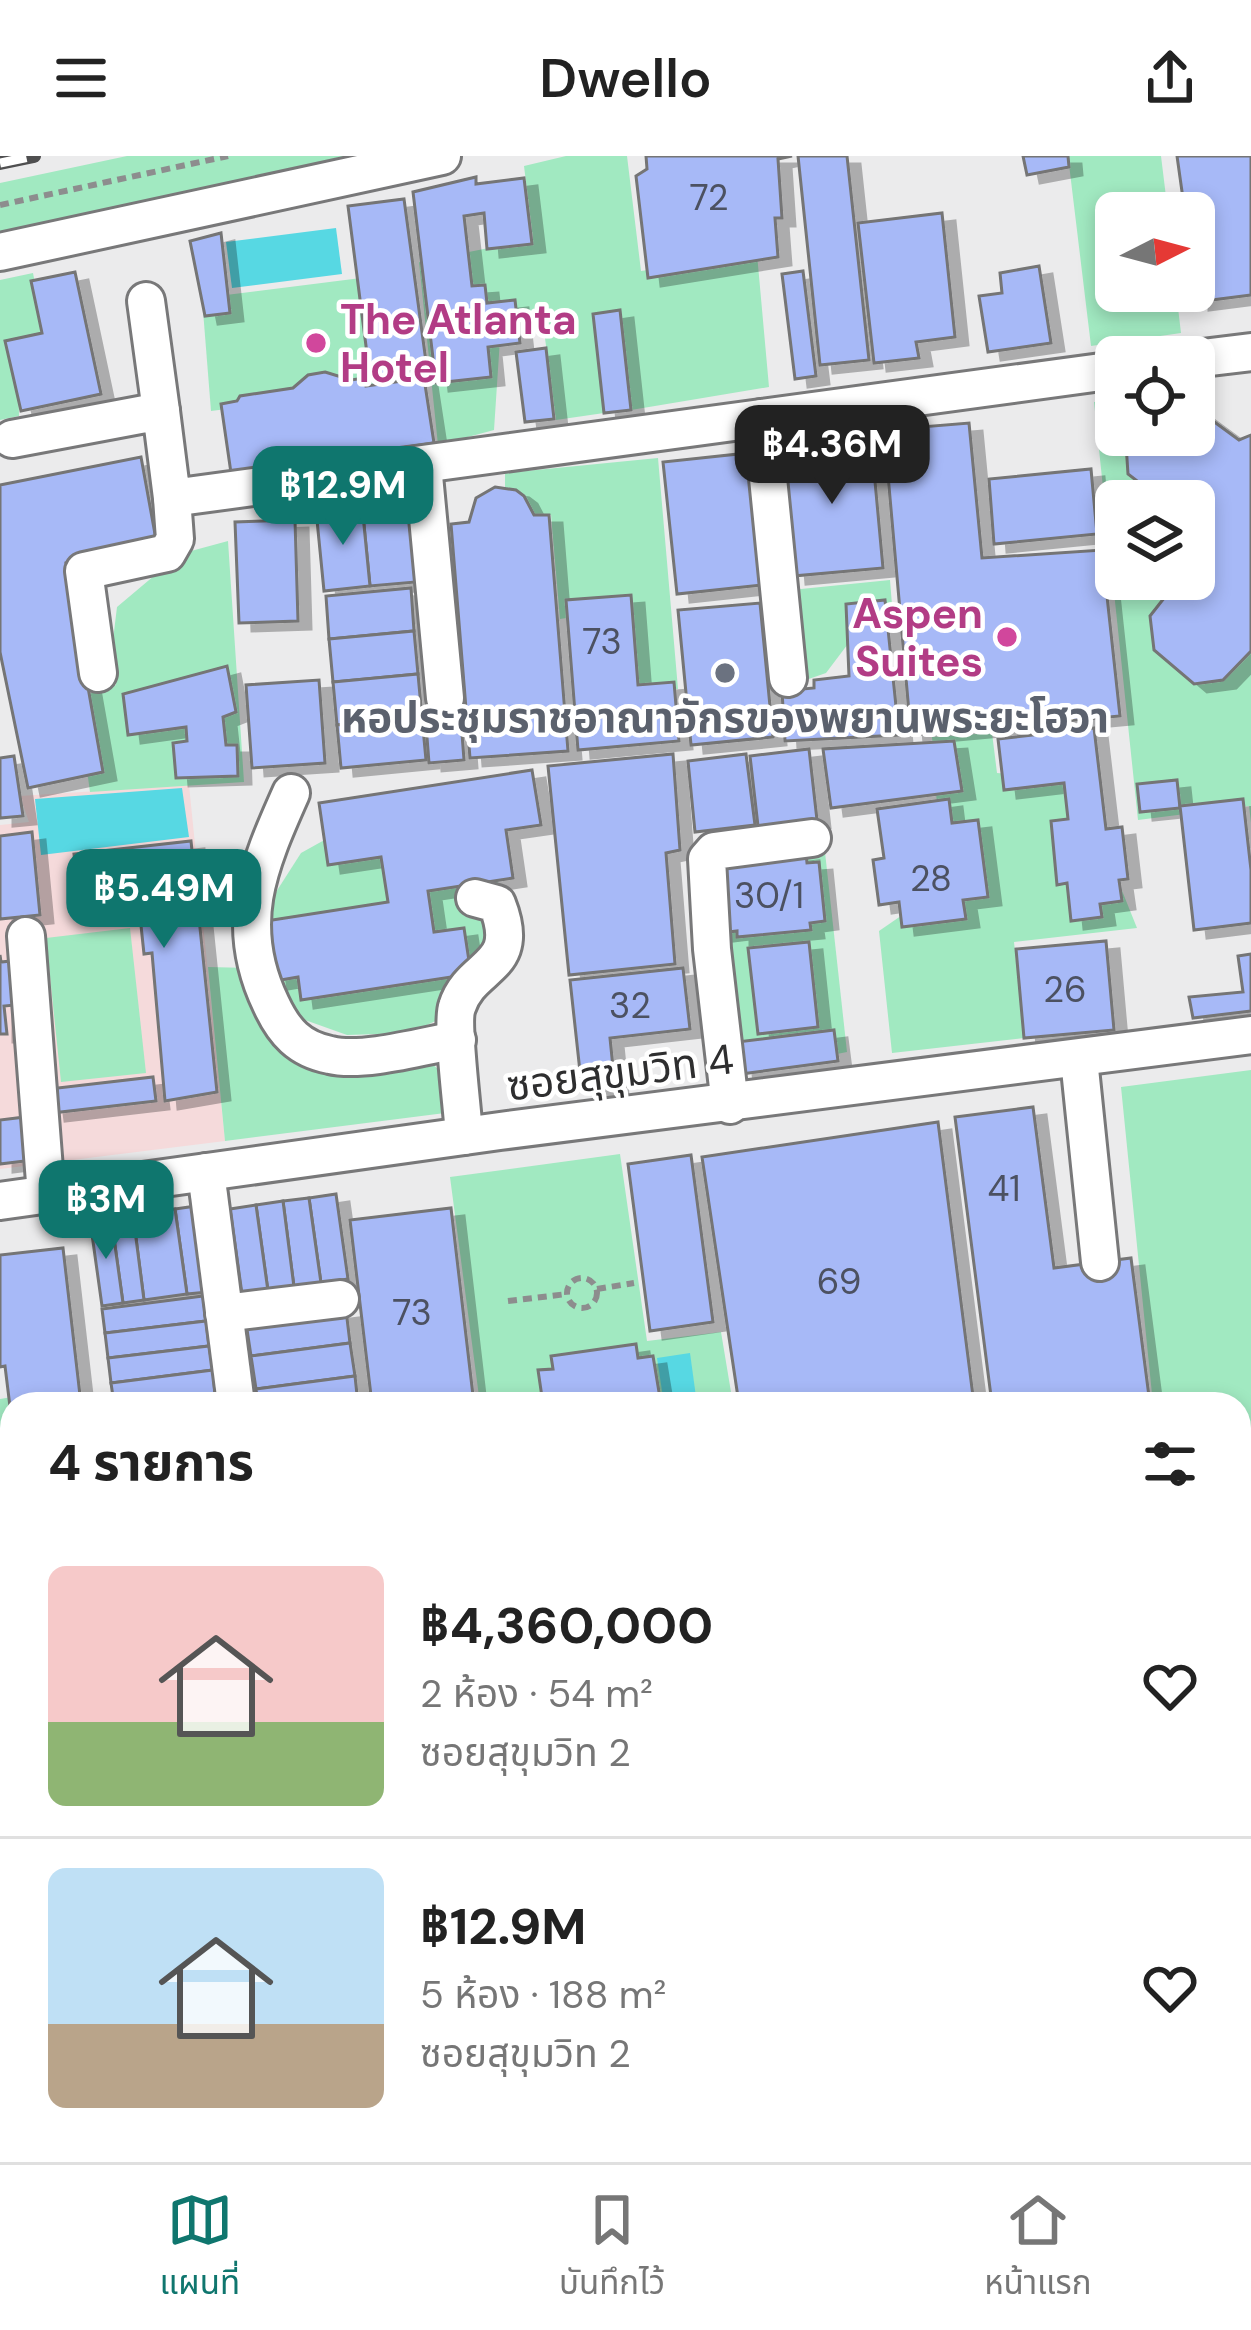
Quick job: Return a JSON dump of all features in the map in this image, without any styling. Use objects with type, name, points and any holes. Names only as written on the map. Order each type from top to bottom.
[{"type":"street","points":[[0,252],[442,156]]},
{"type":"street","points":[[98,673],[84,572],[89,567],[167,553],[175,539],[146,301]]},
{"type":"street","points":[[1215,356],[1251,352]]},
{"type":"street","points":[[172,498],[1095,373]]},
{"type":"street","points":[[12,440],[161,411]]},
{"type":"street","points":[[762,418],[788,678]]},
{"type":"street","points":[[423,464],[445,698]]},
{"type":"street","points":[[291,793],[262,857],[249,921],[257,975],[280,1024],[303,1048],[336,1057],[458,1040]]},
{"type":"street","points":[[718,1106],[707,859],[714,851],[812,838]]},
{"type":"street","points":[[683,858],[718,1106]]},
{"type":"street","points":[[464,1136],[454,1011],[465,989],[486,973],[502,950],[503,921],[496,904],[475,898]]},
{"type":"street","points":[[26,936],[46,1195]]},
{"type":"street","name":"ซอยสุขุมวิท 4","points":[[0,1201],[1251,1035]]},
{"type":"street","points":[[1079,1059],[1100,1262]]},
{"type":"street","points":[[206,1172],[234,1392]]},
{"type":"street","points":[[224,1313],[340,1299]]},
{"type":"path","points":[[0,205],[228,156]]},
{"type":"path","points":[[582,1277],[592,1280],[597,1289],[594,1304],[585,1309],[570,1304],[567,1294],[573,1281],[582,1277]]},
{"type":"path","points":[[597,1289],[634,1283]]},
{"type":"path","points":[[508,1300],[567,1294]]},
{"type":"shaded area","points":[[189,785],[225,1141],[0,1169],[0,825],[29,822],[20,796]]},
{"type":"green space","points":[[127,156],[373,156],[0,236],[0,183]]},
{"type":"green space","points":[[566,156],[627,156],[641,271],[757,254],[769,387],[631,410],[620,311],[594,313],[604,413],[556,420],[542,316],[501,324],[494,430],[438,445],[419,262],[533,239],[524,166]]},
{"type":"green space","points":[[1068,156],[1161,156],[1165,192],[1095,192],[1095,312],[1178,312],[1181,333],[1095,336],[1091,346]]},
{"type":"green space","points":[[33,273],[50,364],[18,369],[19,416],[0,420],[0,280]]},
{"type":"green space","points":[[369,277],[384,389],[211,411],[202,298]]},
{"type":"green space","points":[[1100,456],[1152,456],[1153,480],[1102,480]]},
{"type":"green space","points":[[658,458],[678,689],[631,693],[623,609],[560,619],[551,515],[534,515],[524,496],[505,487],[505,473]]},
{"type":"green space","points":[[228,541],[244,782],[90,792],[77,698],[116,685],[112,648],[117,607],[180,554]]},
{"type":"green space","points":[[890,580],[892,605],[869,616],[826,673],[800,682],[791,590]]},
{"type":"green space","points":[[1115,600],[1163,600],[1150,616],[1154,650],[1195,683],[1251,651],[1251,823],[1249,806],[1138,820]]},
{"type":"green space","points":[[992,733],[997,773],[1078,781],[1137,928],[1014,942],[1024,1038],[892,1053],[879,931],[943,887],[932,737]]},
{"type":"green space","points":[[337,833],[498,880],[490,942],[444,1017],[410,1033],[347,1035],[305,1020],[278,993],[269,903],[301,853]]},
{"type":"green space","points":[[823,834],[847,1052],[731,1075],[708,848]]},
{"type":"green space","points":[[130,928],[146,1073],[61,1082],[46,938]]},
{"type":"green space","points":[[208,967],[250,968],[288,1046],[317,1072],[375,1070],[427,1060],[443,1073],[445,1113],[225,1141]]},
{"type":"green space","points":[[1251,1070],[1251,1392],[1152,1392],[1121,1087]]},
{"type":"green space","points":[[620,1154],[647,1341],[721,1332],[731,1392],[478,1392],[450,1177]]},
{"type":"water","points":[[336,228],[342,274],[232,288],[226,242]]},
{"type":"water","points":[[182,788],[189,837],[41,855],[35,799]]},
{"type":"water","points":[[690,1353],[695,1392],[662,1392],[657,1358]]},
{"type":"building","points":[[646,156],[792,156],[778,159],[782,218],[775,218],[778,257],[648,278],[636,176],[647,169]]},
{"type":"building","points":[[798,156],[847,156],[869,360],[820,365]]},
{"type":"building","points":[[1023,156],[1068,156],[1069,167],[1027,175]]},
{"type":"building","points":[[1177,156],[1251,156],[1251,295],[1215,300],[1215,192],[1182,192]]},
{"type":"building","points":[[476,177],[476,184],[524,178],[532,244],[487,249],[484,213],[464,216],[472,286],[485,285],[487,303],[515,300],[520,343],[488,347],[491,377],[436,383],[413,192]]},
{"type":"building","points":[[404,199],[427,369],[370,377],[348,206]]},
{"type":"building","points":[[942,213],[955,337],[916,342],[919,358],[874,363],[858,223]]},
{"type":"building","points":[[221,233],[230,313],[205,316],[190,241]]},
{"type":"building","points":[[1039,266],[1051,343],[988,352],[979,296],[1002,293],[1000,273]]},
{"type":"building","points":[[803,271],[816,376],[795,379],[782,274]]},
{"type":"building","points":[[75,272],[101,394],[21,411],[5,341],[42,333],[31,281]]},
{"type":"building","points":[[620,310],[631,410],[604,413],[593,314]]},
{"type":"building","points":[[546,348],[554,419],[525,422],[516,352]]},
{"type":"building","points":[[325,372],[351,380],[365,378],[366,386],[424,378],[434,443],[231,473],[221,404],[240,396],[293,388],[308,375]]},
{"type":"building","points":[[1215,422],[1239,440],[1251,435],[1251,651],[1223,680],[1194,684],[1154,650],[1150,616],[1163,600],[1215,600],[1215,480],[1136,480],[1128,474],[1127,456],[1215,456]]},
{"type":"building","name":"Aspen Suites","points":[[969,423],[982,558],[1095,550],[1095,600],[1107,600],[1120,716],[911,735],[884,430]]},
{"type":"building","points":[[871,438],[883,568],[793,576],[782,446]]},
{"type":"building","points":[[748,453],[762,585],[677,594],[663,462]]},
{"type":"building","points":[[141,457],[157,545],[66,563],[103,772],[28,788],[0,652],[0,485]]},
{"type":"building","points":[[1091,469],[1095,534],[994,544],[989,479]]},
{"type":"building","points":[[495,487],[516,490],[534,515],[549,515],[568,751],[470,758],[451,524],[469,522],[476,498]]},
{"type":"building","points":[[407,501],[416,582],[370,586],[362,505]]},
{"type":"building","points":[[362,505],[370,586],[324,591],[316,510]]},
{"type":"building","points":[[295,520],[298,621],[239,623],[235,522]]},
{"type":"building","points":[[411,588],[414,631],[329,639],[326,596]]},
{"type":"building","points":[[631,595],[638,685],[674,682],[679,741],[578,750],[566,600]]},
{"type":"building","points":[[885,600],[899,735],[785,741],[782,691],[814,688],[814,680],[849,676],[846,604]]},
{"type":"building","name":"หอประชุมราชอาณาจักรของพยานพระยะโฮวา","points":[[760,603],[773,737],[691,745],[678,610]]},
{"type":"building","points":[[414,631],[418,674],[333,682],[329,639]]},
{"type":"building","points":[[227,666],[236,712],[223,717],[226,745],[237,745],[238,776],[176,778],[173,743],[187,741],[186,727],[128,735],[123,694]]},
{"type":"building","points":[[418,674],[422,717],[337,725],[333,682]]},
{"type":"building","points":[[319,680],[325,763],[252,768],[246,685]]},
{"type":"building","points":[[460,708],[464,760],[429,763],[425,712]]},
{"type":"building","points":[[422,717],[426,760],[341,768],[337,725]]},
{"type":"building","points":[[1094,728],[1106,829],[1122,827],[1128,879],[1119,880],[1122,901],[1100,904],[1102,917],[1071,921],[1067,883],[1057,885],[1051,821],[1068,819],[1064,783],[1004,790],[998,739]]},
{"type":"building","points":[[954,741],[962,791],[831,808],[823,749]]},
{"type":"building","points":[[809,749],[817,820],[758,826],[750,756]]},
{"type":"building","points":[[673,754],[680,850],[666,853],[675,964],[569,975],[548,766]]},
{"type":"building","points":[[746,754],[755,825],[695,832],[688,761]]},
{"type":"building","points":[[14,756],[23,816],[0,818],[0,758]]},
{"type":"building","points":[[532,770],[541,825],[506,830],[513,878],[428,891],[434,932],[464,928],[471,974],[301,1000],[298,977],[275,981],[266,921],[388,902],[381,857],[328,865],[319,803]]},
{"type":"building","points":[[1177,780],[1180,808],[1140,812],[1137,784]]},
{"type":"building","points":[[949,799],[952,823],[978,820],[988,897],[963,900],[966,919],[902,927],[899,902],[879,905],[873,860],[884,858],[877,809]]},
{"type":"building","points":[[1243,799],[1251,923],[1194,930],[1180,806]]},
{"type":"building","points":[[32,832],[40,915],[0,919],[0,836]]},
{"type":"building","points":[[191,841],[217,1092],[165,1101],[152,953],[144,954],[138,897],[80,903],[74,854]]},
{"type":"building","points":[[806,853],[807,863],[819,862],[825,921],[810,923],[811,930],[737,937],[737,931],[720,933],[713,868],[731,867],[730,861]]},
{"type":"building","points":[[1106,941],[1114,1030],[1024,1038],[1016,949]]},
{"type":"building","points":[[809,942],[818,1027],[758,1034],[748,948]]},
{"type":"building","points":[[1251,954],[1251,1011],[1193,1018],[1189,997],[1243,992],[1238,956]]},
{"type":"building","points":[[0,955],[1,962],[11,961],[15,1005],[4,1006],[7,1034],[0,1034]]},
{"type":"building","points":[[683,968],[690,1029],[610,1038],[615,1087],[582,1090],[570,980]]},
{"type":"building","points":[[834,1030],[838,1061],[741,1074],[737,1042]]},
{"type":"building","points":[[153,1077],[156,1101],[52,1113],[49,1089]]},
{"type":"building","points":[[1033,1107],[1054,1268],[1131,1258],[1148,1392],[990,1392],[955,1117]]},
{"type":"building","points":[[25,1117],[33,1160],[0,1164],[0,1120]]},
{"type":"building","points":[[938,1122],[972,1392],[737,1392],[702,1157]]},
{"type":"building","points":[[691,1155],[713,1322],[650,1331],[628,1164]]},
{"type":"building","points":[[336,1194],[348,1279],[321,1283],[309,1198]]},
{"type":"building","points":[[309,1198],[321,1283],[294,1287],[283,1201]]},
{"type":"building","points":[[283,1201],[294,1287],[268,1291],[256,1205]]},
{"type":"building","points":[[256,1205],[268,1291],[242,1294],[230,1209]]},
{"type":"building","points":[[196,1206],[208,1292],[187,1294],[175,1209]]},
{"type":"building","points":[[451,1208],[473,1392],[371,1392],[350,1220]]},
{"type":"building","points":[[175,1209],[187,1294],[144,1300],[133,1215]]},
{"type":"building","points":[[133,1215],[144,1300],[123,1303],[111,1217]]},
{"type":"building","points":[[111,1217],[123,1303],[102,1306],[90,1220]]},
{"type":"building","points":[[63,1248],[80,1392],[8,1392],[5,1366],[0,1367],[0,1255]]},
{"type":"building","points":[[203,1296],[206,1321],[105,1333],[102,1309]]},
{"type":"building","points":[[346,1310],[350,1343],[251,1356],[246,1323]]},
{"type":"building","points":[[206,1321],[209,1346],[108,1358],[105,1333]]},
{"type":"building","points":[[350,1343],[355,1376],[256,1389],[251,1356]]},
{"type":"building","points":[[636,1344],[638,1358],[653,1356],[659,1392],[541,1392],[538,1370],[553,1369],[551,1356]]},
{"type":"building","points":[[209,1346],[213,1370],[111,1383],[108,1358]]},
{"type":"building","points":[[213,1370],[215,1392],[112,1392],[111,1383]]},
{"type":"building","points":[[355,1376],[357,1392],[256,1392]]},
{"type":"railway","points":[[0,163],[34,156]]},
{"type":"place","name":"The Atlanta Hotel","points":[[316,343]]},
{"type":"place","name":"Aspen Suites","points":[[1007,637]]},
{"type":"place","name":"หอประชุมราชอาณาจักรของพยานพระยะโฮวา","points":[[725,673]]}]
